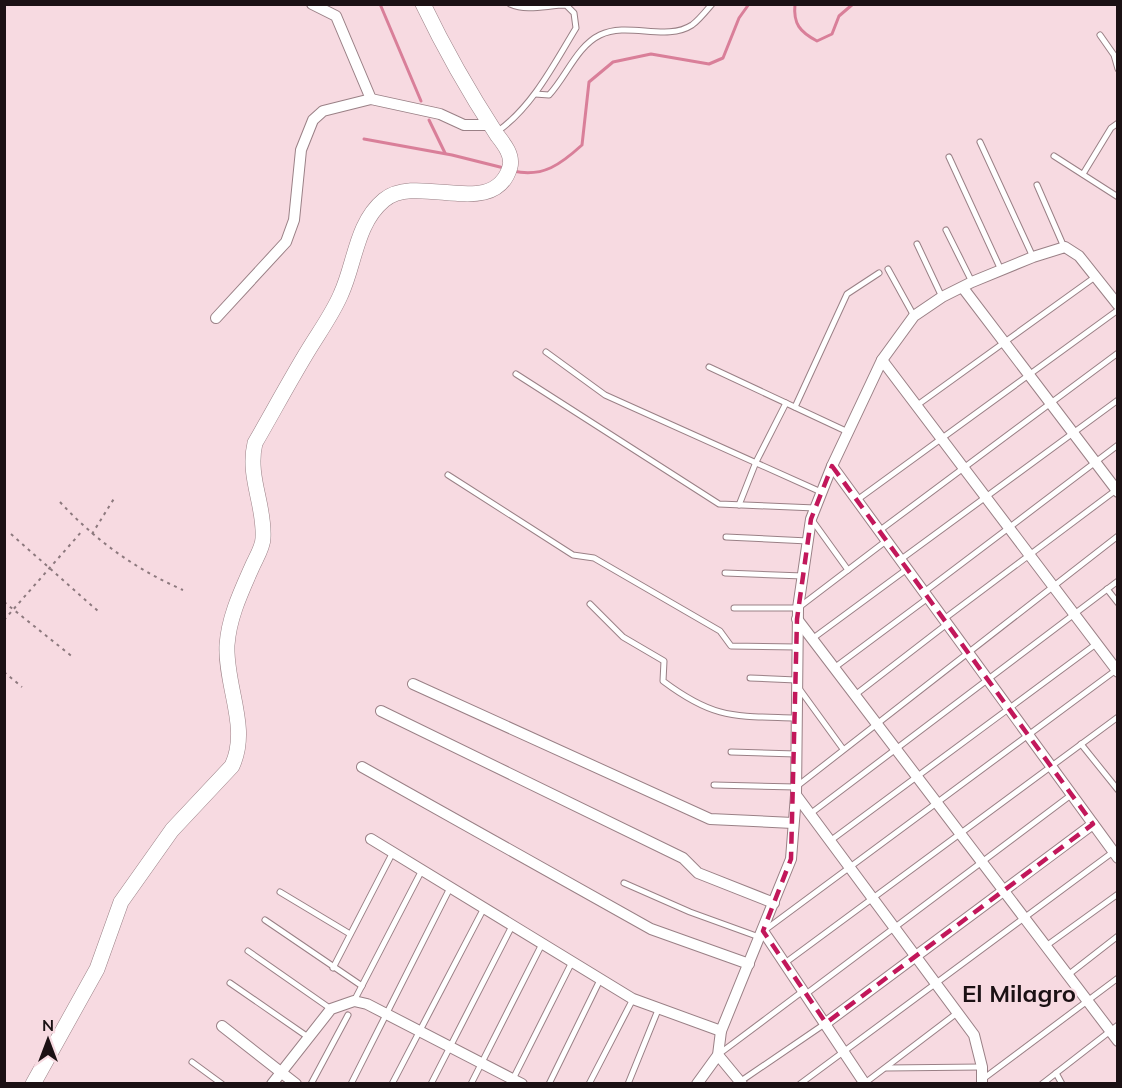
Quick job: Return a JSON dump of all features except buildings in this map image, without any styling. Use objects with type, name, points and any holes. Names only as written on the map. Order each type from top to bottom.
[{"type":"main road","points":[[33,1083],[97,969],[121,902],[172,830],[232,766],[238,753],[238,717],[228,674],[227,644],[236,606],[263,541],[262,516],[252,477],[252,454],[255,443],[342,294],[361,234],[371,215],[384,199],[401,191],[422,190],[465,195],[491,190],[504,181],[510,165],[509,153],[452,64],[423,4]]},
{"type":"street","points":[[312,4],[336,16],[371,99]]},
{"type":"street","points":[[216,318],[286,242],[294,219],[301,150],[313,120],[333,107],[371,99],[440,114],[464,125],[493,129]]},
{"type":"street","points":[[697,1083],[718,1054],[721,1031],[791,859],[796,791],[797,613],[811,519],[832,466],[882,360],[914,316],[942,297],[1001,270],[1065,247],[1079,256],[1114,294],[1118,305]]},
{"type":"street","points":[[967,285],[1004,342],[1117,490]]},
{"type":"street","points":[[882,360],[1117,671]]},
{"type":"street","points":[[832,466],[1115,855]]},
{"type":"street","points":[[797,613],[812,639],[1088,1002],[1114,1028],[1118,1041]]},
{"type":"street","points":[[413,684],[710,819],[793,823]]},
{"type":"street","points":[[381,711],[683,858],[698,873],[774,903]]},
{"type":"street","points":[[362,767],[651,928],[749,964]]},
{"type":"street","points":[[796,791],[810,814],[974,1035],[982,1067],[982,1081]]},
{"type":"street","points":[[826,1023],[1093,824]]},
{"type":"street","points":[[371,839],[633,999],[721,1031]]},
{"type":"street","points":[[762,934],[785,963],[865,1083]]},
{"type":"street","points":[[272,1083],[331,1009],[354,1001],[420,1031],[516,1082]]},
{"type":"street","points":[[222,1026],[296,1083]]},
{"type":"street","points":[[718,1054],[742,1082]]},
{"type":"lane","points":[[493,129],[513,119],[535,94],[576,28],[574,13],[567,6],[546,5],[526,9],[510,4]]},
{"type":"lane","points":[[535,94],[549,95],[588,44],[601,35],[616,31],[675,31],[692,25],[712,4]]},
{"type":"lane","points":[[1100,35],[1114,55],[1118,69]]},
{"type":"lane","points":[[1083,174],[1111,128],[1118,123]]},
{"type":"lane","points":[[980,142],[1033,257]]},
{"type":"lane","points":[[1054,156],[1118,197]]},
{"type":"lane","points":[[949,157],[1001,270]]},
{"type":"lane","points":[[1037,185],[1065,247]]},
{"type":"lane","points":[[946,230],[967,285]]},
{"type":"lane","points":[[916,244],[942,297]]},
{"type":"lane","points":[[888,269],[914,316]]},
{"type":"lane","points":[[795,407],[847,294],[879,273]]},
{"type":"lane","points":[[916,406],[1096,277]]},
{"type":"lane","points":[[857,500],[1118,310]]},
{"type":"lane","points":[[546,351],[605,395],[821,492]]},
{"type":"lane","points":[[879,531],[1118,353]]},
{"type":"lane","points":[[709,366],[848,432]]},
{"type":"lane","points":[[516,374],[719,504],[815,508]]},
{"type":"lane","points":[[812,639],[985,497],[1118,400]]},
{"type":"lane","points":[[739,505],[756,462],[786,403]]},
{"type":"lane","points":[[834,668],[1008,527],[1118,445]]},
{"type":"lane","points":[[448,475],[573,555],[594,558],[720,631],[731,646],[797,647]]},
{"type":"lane","points":[[855,695],[1029,555],[1117,490]]},
{"type":"lane","points":[[811,519],[848,570]]},
{"type":"lane","points":[[726,537],[808,541]]},
{"type":"lane","points":[[714,785],[796,791],[843,749],[967,654],[1052,585],[1118,537]]},
{"type":"lane","points":[[734,608],[797,613],[886,541]]},
{"type":"lane","points":[[724,573],[803,576]]},
{"type":"lane","points":[[810,814],[1118,581]]},
{"type":"lane","points":[[1107,589],[1118,603]]},
{"type":"lane","points":[[590,604],[623,637],[664,661],[663,681],[691,702],[725,716],[796,718]]},
{"type":"lane","points":[[830,841],[1096,644]]},
{"type":"lane","points":[[624,883],[690,912],[762,934],[849,867],[1117,671]]},
{"type":"lane","points":[[750,678],[796,683],[843,749]]},
{"type":"lane","points":[[785,963],[1118,717]]},
{"type":"lane","points":[[1081,744],[1118,790]]},
{"type":"lane","points":[[731,752],[796,754]]},
{"type":"lane","points":[[718,1054],[894,928],[1071,795]]},
{"type":"lane","points":[[333,968],[393,852]]},
{"type":"lane","points":[[800,1083],[1024,918],[1115,855]]},
{"type":"lane","points":[[354,1001],[422,870]]},
{"type":"lane","points":[[351,1083],[450,888]]},
{"type":"lane","points":[[280,892],[350,934]]},
{"type":"lane","points":[[1046,946],[1118,894]]},
{"type":"lane","points":[[392,1083],[483,908]]},
{"type":"lane","points":[[265,920],[362,986]]},
{"type":"lane","points":[[431,1083],[512,926]]},
{"type":"lane","points":[[1068,975],[1118,936]]},
{"type":"lane","points":[[471,1083],[542,944]]},
{"type":"lane","points":[[248,951],[331,1009]]},
{"type":"lane","points":[[516,1082],[572,962]]},
{"type":"lane","points":[[982,1081],[1118,978]]},
{"type":"lane","points":[[549,1083],[600,980]]},
{"type":"lane","points":[[230,983],[309,1038]]},
{"type":"lane","points":[[589,1083],[633,999]]},
{"type":"lane","points":[[628,1083],[658,1010]]},
{"type":"lane","points":[[865,1083],[957,1013]]},
{"type":"lane","points":[[311,1083],[348,1015]]},
{"type":"lane","points":[[742,1082],[826,1023]]},
{"type":"lane","points":[[1042,1083],[1114,1028]]},
{"type":"lane","points":[[192,1062],[222,1083]]},
{"type":"lane","points":[[884,1068],[982,1067]]},
{"type":"lane","points":[[1056,1073],[1062,1083]]},
{"type":"path","points":[[92,534],[115,497]]},
{"type":"path","points":[[60,502],[84,528],[137,568],[183,590]]},
{"type":"path","points":[[4,620],[84,528]]},
{"type":"path","points":[[12,534],[99,612]]},
{"type":"path","points":[[4,602],[74,658]]},
{"type":"path","points":[[4,672],[22,687]]},
{"type":"highlighted area","points":[[832,466],[1093,824],[826,1023],[763,931],[791,859],[797,619],[811,519]]},
{"type":"waterway","points":[[380,4],[421,101]]},
{"type":"waterway","points":[[513,171],[533,173],[551,168],[582,145],[589,82],[613,62],[651,54],[709,64],[723,58],[739,18],[749,4]]},
{"type":"waterway","points":[[795,4],[795,17],[799,27],[817,41],[832,34],[839,16],[853,4]]},
{"type":"waterway","points":[[429,120],[445,153]]},
{"type":"waterway","points":[[364,139],[452,155],[504,168]]},
{"type":"district","name":"El Milagro","points":[[1019,993]]}]
